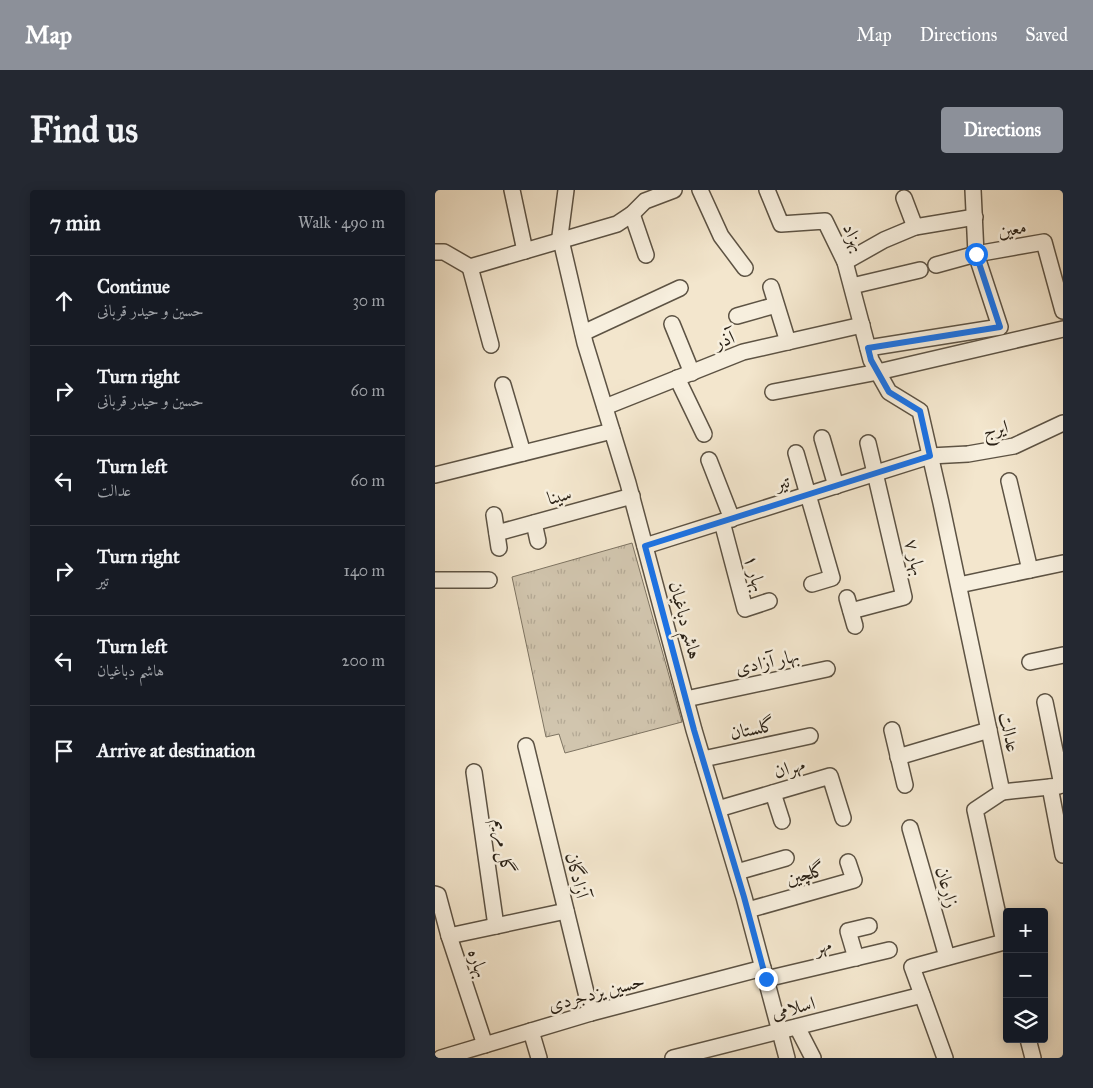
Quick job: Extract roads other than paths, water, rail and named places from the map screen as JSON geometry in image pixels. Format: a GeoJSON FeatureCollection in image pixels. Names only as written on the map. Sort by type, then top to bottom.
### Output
{"type":"FeatureCollection","features":[{"type":"Feature","properties":{"kind":"street"},"geometry":{"type":"LineString","coordinates":[[512,190],[525,251]]}},
{"type":"Feature","properties":{"kind":"street","name":"هاشم دباغیان"},"geometry":{"type":"LineString","coordinates":[[566,190],[560,236],[583,333],[632,496],[703,759],[748,910],[787,1058]]}},
{"type":"Feature","properties":{"kind":"street"},"geometry":{"type":"LineString","coordinates":[[470,267],[617,224],[632,214],[645,201],[674,190]]}},
{"type":"Feature","properties":{"kind":"street"},"geometry":{"type":"LineString","coordinates":[[700,190],[721,236],[745,268]]}},
{"type":"Feature","properties":{"kind":"street","name":"بهزاد"},"geometry":{"type":"LineString","coordinates":[[767,190],[781,224],[825,221],[845,262],[868,348]]}},
{"type":"Feature","properties":{"kind":"street"},"geometry":{"type":"LineString","coordinates":[[868,348],[1000,327],[976,254],[973,190]]}},
{"type":"Feature","properties":{"kind":"street"},"geometry":{"type":"LineString","coordinates":[[904,198],[915,228]]}},
{"type":"Feature","properties":{"kind":"street"},"geometry":{"type":"LineString","coordinates":[[632,214],[646,255]]}},
{"type":"Feature","properties":{"kind":"street"},"geometry":{"type":"LineString","coordinates":[[845,262],[884,240],[915,228],[975,217]]}},
{"type":"Feature","properties":{"kind":"street","name":"معین"},"geometry":{"type":"LineString","coordinates":[[976,254],[1044,242],[1063,311]]}},
{"type":"Feature","properties":{"kind":"street"},"geometry":{"type":"LineString","coordinates":[[435,252],[444,252],[470,267],[491,345]]}},
{"type":"Feature","properties":{"kind":"street"},"geometry":{"type":"LineString","coordinates":[[936,265],[976,254]]}},
{"type":"Feature","properties":{"kind":"street"},"geometry":{"type":"LineString","coordinates":[[852,286],[920,270]]}},
{"type":"Feature","properties":{"kind":"street"},"geometry":{"type":"LineString","coordinates":[[771,287],[788,342]]}},
{"type":"Feature","properties":{"kind":"street"},"geometry":{"type":"LineString","coordinates":[[583,333],[680,288]]}},
{"type":"Feature","properties":{"kind":"street"},"geometry":{"type":"LineString","coordinates":[[737,316],[776,305]]}},
{"type":"Feature","properties":{"kind":"street"},"geometry":{"type":"LineString","coordinates":[[672,324],[692,373]]}},
{"type":"Feature","properties":{"kind":"street","name":"آذر"},"geometry":{"type":"LineString","coordinates":[[605,407],[743,352],[862,324]]}},
{"type":"Feature","properties":{"kind":"street"},"geometry":{"type":"LineString","coordinates":[[773,392],[878,372],[1063,329]]}},
{"type":"Feature","properties":{"kind":"street","name":"عدالت"},"geometry":{"type":"LineString","coordinates":[[868,348],[871,360],[889,392],[920,411],[1002,792]]}},
{"type":"Feature","properties":{"kind":"street"},"geometry":{"type":"LineString","coordinates":[[677,378],[704,434]]}},
{"type":"Feature","properties":{"kind":"street"},"geometry":{"type":"LineString","coordinates":[[503,384],[523,453]]}},
{"type":"Feature","properties":{"kind":"street","name":"ایرج"},"geometry":{"type":"LineString","coordinates":[[930,456],[968,454],[1014,446],[1063,423]]}},
{"type":"Feature","properties":{"kind":"street"},"geometry":{"type":"LineString","coordinates":[[435,475],[612,431]]}},
{"type":"Feature","properties":{"kind":"street"},"geometry":{"type":"LineString","coordinates":[[822,438],[836,486]]}},
{"type":"Feature","properties":{"kind":"street"},"geometry":{"type":"LineString","coordinates":[[869,443],[876,473]]}},
{"type":"Feature","properties":{"kind":"street"},"geometry":{"type":"LineString","coordinates":[[796,453],[832,578],[812,584]]}},
{"type":"Feature","properties":{"kind":"street","name":"تیر"},"geometry":{"type":"LineString","coordinates":[[645,546],[930,456]]}},
{"type":"Feature","properties":{"kind":"street"},"geometry":{"type":"LineString","coordinates":[[709,460],[727,521]]}},
{"type":"Feature","properties":{"kind":"street","name":"بهار ۷"},"geometry":{"type":"LineString","coordinates":[[855,626],[849,604],[904,597],[876,473]]}},
{"type":"Feature","properties":{"kind":"street"},"geometry":{"type":"LineString","coordinates":[[1009,481],[1030,570]]}},
{"type":"Feature","properties":{"kind":"street","name":"سینا"},"geometry":{"type":"LineString","coordinates":[[494,515],[498,541],[534,523],[632,496]]}},
{"type":"Feature","properties":{"kind":"street","name":"بهار ۱"},"geometry":{"type":"LineString","coordinates":[[727,521],[745,609],[769,600]]}},
{"type":"Feature","properties":{"kind":"street"},"geometry":{"type":"LineString","coordinates":[[534,523],[538,541]]}},
{"type":"Feature","properties":{"kind":"street"},"geometry":{"type":"LineString","coordinates":[[959,586],[1063,563]]}},
{"type":"Feature","properties":{"kind":"street"},"geometry":{"type":"LineString","coordinates":[[435,580],[489,580]]}},
{"type":"Feature","properties":{"kind":"street"},"geometry":{"type":"LineString","coordinates":[[1029,662],[1063,655]]}},
{"type":"Feature","properties":{"kind":"street","name":"بهار آزادی"},"geometry":{"type":"LineString","coordinates":[[687,700],[827,668]]}},
{"type":"Feature","properties":{"kind":"street"},"geometry":{"type":"LineString","coordinates":[[1045,702],[1059,786],[1063,854]]}},
{"type":"Feature","properties":{"kind":"street"},"geometry":{"type":"LineString","coordinates":[[892,730],[905,785]]}},
{"type":"Feature","properties":{"kind":"street"},"geometry":{"type":"LineString","coordinates":[[899,758],[989,730]]}},
{"type":"Feature","properties":{"kind":"street","name":"گلستان"},"geometry":{"type":"LineString","coordinates":[[703,759],[810,736]]}},
{"type":"Feature","properties":{"kind":"street","name":"آزادگان"},"geometry":{"type":"LineString","coordinates":[[526,746],[591,1013]]}},
{"type":"Feature","properties":{"kind":"street","name":"گل مریم"},"geometry":{"type":"LineString","coordinates":[[474,772],[496,926]]}},
{"type":"Feature","properties":{"kind":"street","name":"مهران"},"geometry":{"type":"LineString","coordinates":[[718,809],[830,776],[843,818]]}},
{"type":"Feature","properties":{"kind":"street"},"geometry":{"type":"LineString","coordinates":[[1003,939],[975,810],[1002,792],[1059,786]]}},
{"type":"Feature","properties":{"kind":"street"},"geometry":{"type":"LineString","coordinates":[[773,793],[782,821]]}},
{"type":"Feature","properties":{"kind":"street","name":"زارعان"},"geometry":{"type":"LineString","coordinates":[[910,828],[947,957]]}},
{"type":"Feature","properties":{"kind":"street"},"geometry":{"type":"LineString","coordinates":[[737,872],[786,858]]}},
{"type":"Feature","properties":{"kind":"street","name":"گلچین"},"geometry":{"type":"LineString","coordinates":[[748,910],[854,880],[848,862]]}},
{"type":"Feature","properties":{"kind":"street","name":"بهاره"},"geometry":{"type":"LineString","coordinates":[[435,894],[437,895],[485,1045]]}},
{"type":"Feature","properties":{"kind":"street"},"geometry":{"type":"LineString","coordinates":[[449,936],[566,912]]}},
{"type":"Feature","properties":{"kind":"street"},"geometry":{"type":"LineString","coordinates":[[856,958],[848,931],[869,926]]}},
{"type":"Feature","properties":{"kind":"street"},"geometry":{"type":"LineString","coordinates":[[945,1058],[912,967],[947,957],[1003,948]]}},
{"type":"Feature","properties":{"kind":"street","name":"مهر"},"geometry":{"type":"LineString","coordinates":[[765,974],[856,958],[889,950]]}},
{"type":"Feature","properties":{"kind":"street","name":"حسین یزدجردی"},"geometry":{"type":"LineString","coordinates":[[441,1058],[591,1013],[765,974]]}},
{"type":"Feature","properties":{"kind":"street","name":"اسلامی"},"geometry":{"type":"LineString","coordinates":[[673,1058],[713,1053],[779,1031],[922,995]]}},
{"type":"Feature","properties":{"kind":"street"},"geometry":{"type":"LineString","coordinates":[[797,1027],[813,1058]]}},
{"type":"Feature","properties":{"kind":"street"},"geometry":{"type":"LineString","coordinates":[[531,1031],[539,1058]]}},
{"type":"Feature","properties":{"kind":"street"},"geometry":{"type":"LineString","coordinates":[[1029,1043],[1033,1058]]}}]}
